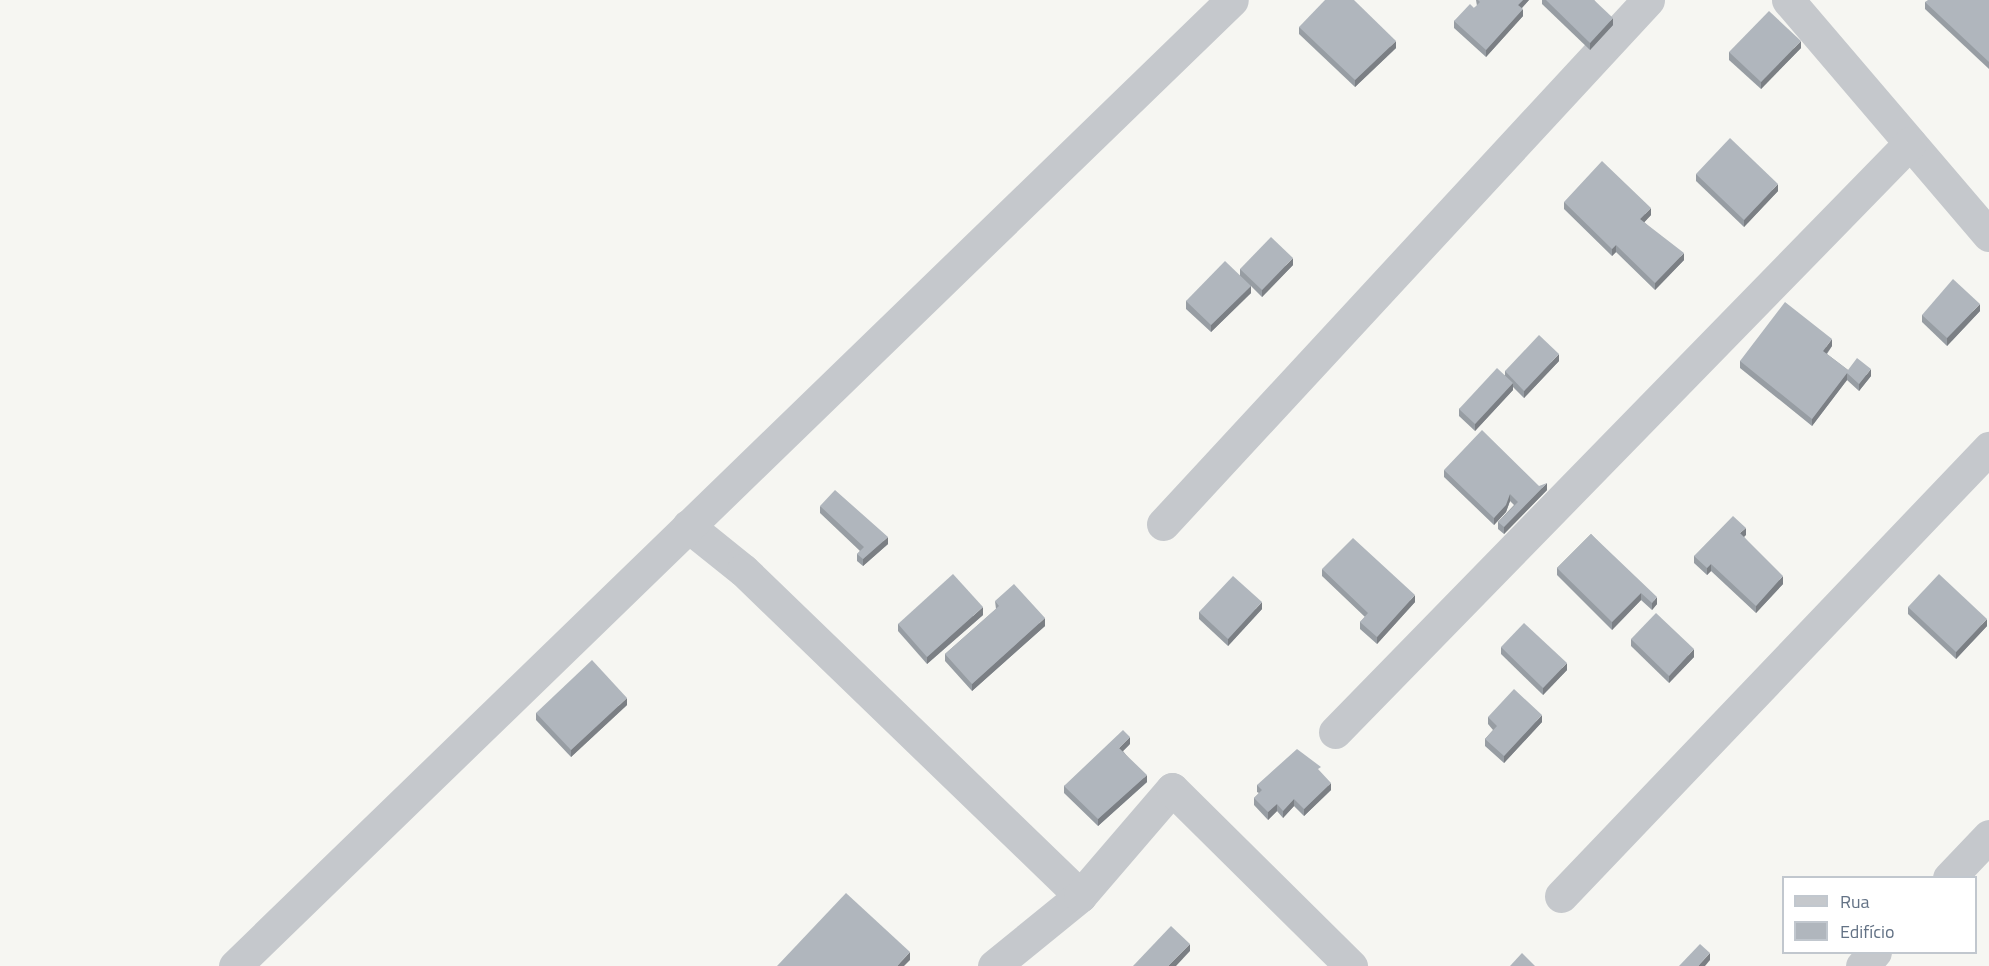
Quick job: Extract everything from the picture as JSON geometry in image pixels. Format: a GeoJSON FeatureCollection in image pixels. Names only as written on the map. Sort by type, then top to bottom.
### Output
{"type":"FeatureCollection","features":[{"type":"Feature","properties":{"kind":"street"},"geometry":{"type":"LineString","coordinates":[[235,966],[1232,0]]}},
{"type":"Feature","properties":{"kind":"street"},"geometry":{"type":"LineString","coordinates":[[1163,524],[1648,0]]}},
{"type":"Feature","properties":{"kind":"street"},"geometry":{"type":"LineString","coordinates":[[1788,0],[1989,235]]}},
{"type":"Feature","properties":{"kind":"street"},"geometry":{"type":"LineString","coordinates":[[1335,732],[1910,143]]}},
{"type":"Feature","properties":{"kind":"street"},"geometry":{"type":"LineString","coordinates":[[1560,896],[1989,448]]}},
{"type":"Feature","properties":{"kind":"street"},"geometry":{"type":"LineString","coordinates":[[688,526],[743,570],[1080,896]]}},
{"type":"Feature","properties":{"kind":"street"},"geometry":{"type":"LineString","coordinates":[[994,966],[1080,896],[1172,789],[1351,966]]}},
{"type":"Feature","properties":{"kind":"street"},"geometry":{"type":"LineString","coordinates":[[1951,876],[1989,836]]}},
{"type":"Feature","properties":{"kind":"street"},"geometry":{"type":"LineString","coordinates":[[1862,966],[1873,954]]}},
{"type":"Feature","properties":{"kind":"building"},"geometry":{"type":"Polygon","coordinates":[[[1325,0],[1354,0],[1396,41],[1355,80],[1299,27],[1325,0]]]}},
{"type":"Feature","properties":{"kind":"building"},"geometry":{"type":"Polygon","coordinates":[[[1478,0],[1523,0],[1518,5],[1523,9],[1486,50],[1454,21],[1470,4],[1474,8],[1480,2],[1478,0]]]}},
{"type":"Feature","properties":{"kind":"building"},"geometry":{"type":"Polygon","coordinates":[[[1546,0],[1594,0],[1613,18],[1590,43],[1546,0]]]}},
{"type":"Feature","properties":{"kind":"building"},"geometry":{"type":"Polygon","coordinates":[[[1928,0],[1989,0],[1989,62],[1925,2],[1928,0]]]}},
{"type":"Feature","properties":{"kind":"building"},"geometry":{"type":"Polygon","coordinates":[[[1769,11],[1801,41],[1761,82],[1729,52],[1769,11]]]}},
{"type":"Feature","properties":{"kind":"building"},"geometry":{"type":"Polygon","coordinates":[[[1730,138],[1778,184],[1744,220],[1696,174],[1730,138]]]}},
{"type":"Feature","properties":{"kind":"building"},"geometry":{"type":"Polygon","coordinates":[[[1602,161],[1651,208],[1640,219],[1684,253],[1655,283],[1616,245],[1612,249],[1564,202],[1602,161]]]}},
{"type":"Feature","properties":{"kind":"building"},"geometry":{"type":"Polygon","coordinates":[[[1271,237],[1293,258],[1262,290],[1240,269],[1271,237]]]}},
{"type":"Feature","properties":{"kind":"building"},"geometry":{"type":"Polygon","coordinates":[[[1225,261],[1251,286],[1211,325],[1186,301],[1225,261]]]}},
{"type":"Feature","properties":{"kind":"building"},"geometry":{"type":"Polygon","coordinates":[[[1953,279],[1980,304],[1947,338],[1922,315],[1953,279]]]}},
{"type":"Feature","properties":{"kind":"building"},"geometry":{"type":"Polygon","coordinates":[[[1785,302],[1832,339],[1823,351],[1848,370],[1857,358],[1871,369],[1859,384],[1847,373],[1812,419],[1740,361],[1785,302]]]}},
{"type":"Feature","properties":{"kind":"building"},"geometry":{"type":"Polygon","coordinates":[[[1539,335],[1559,354],[1524,391],[1505,371],[1539,335]]]}},
{"type":"Feature","properties":{"kind":"building"},"geometry":{"type":"Polygon","coordinates":[[[1497,368],[1513,383],[1475,424],[1459,409],[1497,368]]]}},
{"type":"Feature","properties":{"kind":"building"},"geometry":{"type":"Polygon","coordinates":[[[1482,430],[1539,486],[1547,483],[1504,527],[1498,522],[1518,502],[1510,494],[1506,505],[1494,518],[1444,470],[1482,430]]]}},
{"type":"Feature","properties":{"kind":"building"},"geometry":{"type":"Polygon","coordinates":[[[835,490],[888,537],[863,559],[857,554],[864,547],[820,506],[835,490]]]}},
{"type":"Feature","properties":{"kind":"building"},"geometry":{"type":"Polygon","coordinates":[[[1733,516],[1746,528],[1740,533],[1783,576],[1756,606],[1711,564],[1707,568],[1694,556],[1733,516]]]}},
{"type":"Feature","properties":{"kind":"building"},"geometry":{"type":"Polygon","coordinates":[[[1591,534],[1657,597],[1652,603],[1641,593],[1612,622],[1557,568],[1591,534]]]}},
{"type":"Feature","properties":{"kind":"building"},"geometry":{"type":"Polygon","coordinates":[[[1353,538],[1415,595],[1377,637],[1360,622],[1368,613],[1322,569],[1353,538]]]}},
{"type":"Feature","properties":{"kind":"building"},"geometry":{"type":"Polygon","coordinates":[[[953,574],[983,607],[927,657],[898,624],[953,574]]]}},
{"type":"Feature","properties":{"kind":"building"},"geometry":{"type":"Polygon","coordinates":[[[1939,574],[1987,619],[1956,652],[1908,607],[1939,574]]]}},
{"type":"Feature","properties":{"kind":"building"},"geometry":{"type":"Polygon","coordinates":[[[1233,576],[1262,602],[1228,639],[1199,612],[1233,576]]]}},
{"type":"Feature","properties":{"kind":"building"},"geometry":{"type":"Polygon","coordinates":[[[1014,584],[1045,618],[972,684],[945,654],[999,606],[995,601],[1014,584]]]}},
{"type":"Feature","properties":{"kind":"building"},"geometry":{"type":"Polygon","coordinates":[[[1656,613],[1694,649],[1669,676],[1631,639],[1656,613]]]}},
{"type":"Feature","properties":{"kind":"building"},"geometry":{"type":"Polygon","coordinates":[[[1524,623],[1567,663],[1543,688],[1501,647],[1524,623]]]}},
{"type":"Feature","properties":{"kind":"building"},"geometry":{"type":"Polygon","coordinates":[[[592,660],[627,698],[571,750],[536,713],[592,660]]]}},
{"type":"Feature","properties":{"kind":"building"},"geometry":{"type":"Polygon","coordinates":[[[1514,689],[1542,715],[1504,756],[1485,739],[1497,726],[1488,717],[1514,689]]]}},
{"type":"Feature","properties":{"kind":"building"},"geometry":{"type":"Polygon","coordinates":[[[1123,730],[1130,737],[1119,748],[1147,775],[1098,819],[1064,786],[1123,730]]]}},
{"type":"Feature","properties":{"kind":"building"},"geometry":{"type":"Polygon","coordinates":[[[1297,749],[1321,767],[1318,769],[1331,783],[1304,809],[1294,799],[1283,811],[1277,804],[1268,812],[1254,798],[1262,790],[1257,785],[1297,749]]]}},
{"type":"Feature","properties":{"kind":"building"},"geometry":{"type":"Polygon","coordinates":[[[846,893],[910,952],[897,966],[777,966],[846,893]]]}},
{"type":"Feature","properties":{"kind":"building"},"geometry":{"type":"Polygon","coordinates":[[[1171,926],[1190,944],[1168,966],[1133,966],[1171,926]]]}},
{"type":"Feature","properties":{"kind":"building"},"geometry":{"type":"Polygon","coordinates":[[[1700,944],[1710,953],[1698,966],[1679,966],[1700,944]]]}},
{"type":"Feature","properties":{"kind":"building"},"geometry":{"type":"Polygon","coordinates":[[[1522,953],[1535,966],[1510,966],[1522,953]]]}}]}
